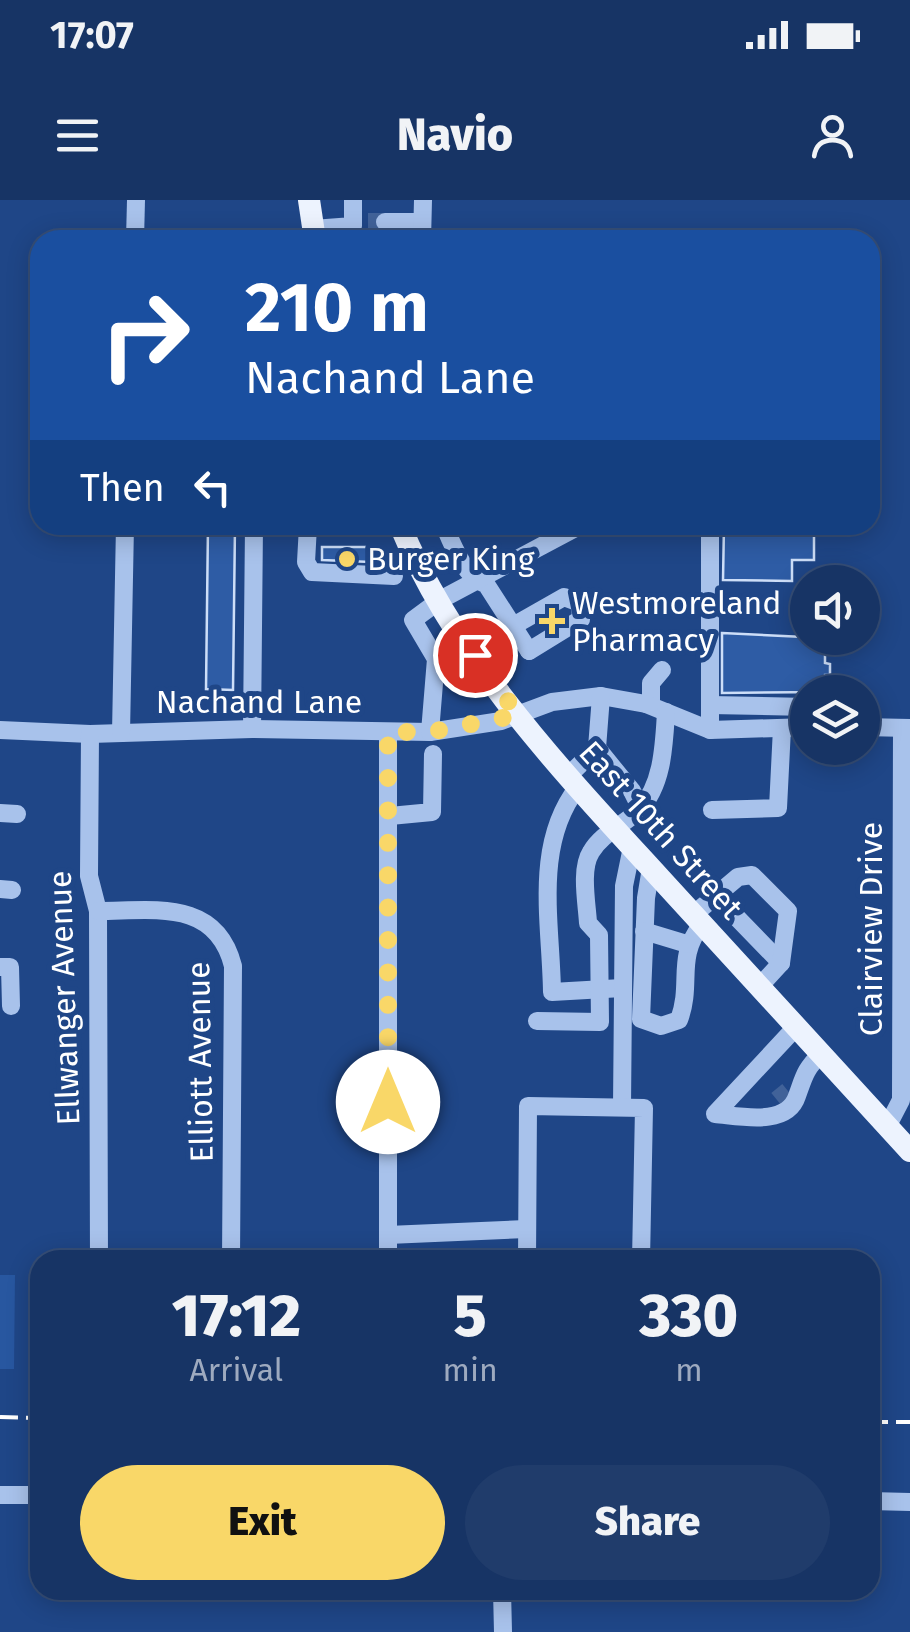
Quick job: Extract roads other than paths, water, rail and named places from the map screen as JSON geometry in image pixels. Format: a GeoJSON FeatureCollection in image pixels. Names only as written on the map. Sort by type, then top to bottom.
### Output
{"type":"FeatureCollection","features":[{"type":"Feature","properties":{"kind":"main road"},"geometry":{"type":"LineString","coordinates":[[310,200],[314,230]]}},
{"type":"Feature","properties":{"kind":"main road","name":"East 10th Street"},"geometry":{"type":"LineString","coordinates":[[405,535],[440,600],[518,715],[614,828],[910,1151]]}},
{"type":"Feature","properties":{"kind":"street"},"geometry":{"type":"LineString","coordinates":[[135,230],[136,200]]}},
{"type":"Feature","properties":{"kind":"street"},"geometry":{"type":"LineString","coordinates":[[354,200],[369,222]]}},
{"type":"Feature","properties":{"kind":"street"},"geometry":{"type":"LineString","coordinates":[[422,230],[423,200]]}},
{"type":"Feature","properties":{"kind":"street"},"geometry":{"type":"LineString","coordinates":[[334,230],[369,222],[416,230]]}},
{"type":"Feature","properties":{"kind":"street"},"geometry":{"type":"LineString","coordinates":[[121,733],[125,535]]}},
{"type":"Feature","properties":{"kind":"street"},"geometry":{"type":"LineString","coordinates":[[252,729],[254,535]]}},
{"type":"Feature","properties":{"kind":"street"},"geometry":{"type":"LineString","coordinates":[[308,535],[306,562],[312,572],[394,576]]}},
{"type":"Feature","properties":{"kind":"street"},"geometry":{"type":"LineString","coordinates":[[450,535],[476,581],[486,584],[532,656],[594,620]]}},
{"type":"Feature","properties":{"kind":"street"},"geometry":{"type":"LineString","coordinates":[[430,732],[436,658],[413,620],[440,600],[562,535]]}},
{"type":"Feature","properties":{"kind":"street"},"geometry":{"type":"LineString","coordinates":[[710,535],[710,730]]}},
{"type":"Feature","properties":{"kind":"street"},"geometry":{"type":"LineString","coordinates":[[512,626],[564,598],[580,603],[581,619],[529,651]]}},
{"type":"Feature","properties":{"kind":"street"},"geometry":{"type":"LineString","coordinates":[[646,704],[651,701],[651,683],[662,670]]}},
{"type":"Feature","properties":{"kind":"street"},"geometry":{"type":"LineString","coordinates":[[601,696],[597,748],[573,781],[550,837],[552,992],[622,988]]}},
{"type":"Feature","properties":{"kind":"street","name":"Nachand Lane"},"geometry":{"type":"LineString","coordinates":[[0,730],[90,734],[252,729],[430,732],[518,715],[552,702],[601,696],[646,704],[710,730],[790,728]]}},
{"type":"Feature","properties":{"kind":"street"},"geometry":{"type":"LineString","coordinates":[[710,705],[790,707]]}},
{"type":"Feature","properties":{"kind":"street"},"geometry":{"type":"LineString","coordinates":[[537,1022],[600,1022],[599,934],[588,923],[587,864],[590,853],[614,828],[640,809],[663,762],[666,712]]}},
{"type":"Feature","properties":{"kind":"street"},"geometry":{"type":"LineString","coordinates":[[880,727],[906,728]]}},
{"type":"Feature","properties":{"kind":"street"},"geometry":{"type":"LineString","coordinates":[[712,810],[778,808],[782,728]]}},
{"type":"Feature","properties":{"kind":"street","name":"Clairview Drive"},"geometry":{"type":"LineString","coordinates":[[887,1126],[901,1100],[906,728]]}},
{"type":"Feature","properties":{"kind":"street"},"geometry":{"type":"LineString","coordinates":[[388,732],[388,1250]]}},
{"type":"Feature","properties":{"kind":"street","name":"Ellwanger Avenue"},"geometry":{"type":"LineString","coordinates":[[90,734],[88,876],[98,911],[99,1250]]}},
{"type":"Feature","properties":{"kind":"street"},"geometry":{"type":"LineString","coordinates":[[597,748],[632,791],[640,809]]}},
{"type":"Feature","properties":{"kind":"street"},"geometry":{"type":"LineString","coordinates":[[390,816],[432,812],[434,754]]}},
{"type":"Feature","properties":{"kind":"street"},"geometry":{"type":"LineString","coordinates":[[622,1107],[624,886],[632,847]]}},
{"type":"Feature","properties":{"kind":"street"},"geometry":{"type":"LineString","coordinates":[[651,868],[641,1019],[661,1026],[680,1020],[685,1004],[687,944],[698,919],[738,877],[752,876],[788,911],[780,963],[759,986]]}},
{"type":"Feature","properties":{"kind":"street"},"geometry":{"type":"LineString","coordinates":[[716,896],[780,963]]}},
{"type":"Feature","properties":{"kind":"street","name":"Elliott Avenue"},"geometry":{"type":"LineString","coordinates":[[98,911],[187,913],[209,924],[228,945],[233,966],[231,1250]]}},
{"type":"Feature","properties":{"kind":"street"},"geometry":{"type":"LineString","coordinates":[[644,931],[687,944]]}},
{"type":"Feature","properties":{"kind":"street"},"geometry":{"type":"LineString","coordinates":[[0,967],[10,967],[11,1006]]}},
{"type":"Feature","properties":{"kind":"street"},"geometry":{"type":"LineString","coordinates":[[789,1090],[796,1102],[776,1116],[715,1114],[796,1027]]}},
{"type":"Feature","properties":{"kind":"street"},"geometry":{"type":"LineString","coordinates":[[759,1117],[821,1054]]}},
{"type":"Feature","properties":{"kind":"street"},"geometry":{"type":"LineString","coordinates":[[526,1250],[528,1106],[644,1108],[641,1250]]}},
{"type":"Feature","properties":{"kind":"street"},"geometry":{"type":"LineString","coordinates":[[388,1236],[526,1229]]}},
{"type":"Feature","properties":{"kind":"street"},"geometry":{"type":"LineString","coordinates":[[0,1494],[30,1495]]}},
{"type":"Feature","properties":{"kind":"street"},"geometry":{"type":"LineString","coordinates":[[880,1501],[910,1502]]}},
{"type":"Feature","properties":{"kind":"street"},"geometry":{"type":"LineString","coordinates":[[502,1600],[503,1632]]}},
{"type":"Feature","properties":{"kind":"tunnel"},"geometry":{"type":"LineString","coordinates":[[368,222],[385,222]]}},
{"type":"Feature","properties":{"kind":"tunnel"},"geometry":{"type":"LineString","coordinates":[[777,1100],[788,1091]]}},
{"type":"Feature","properties":{"kind":"railway"},"geometry":{"type":"LineString","coordinates":[[0,1417],[30,1418]]}},
{"type":"Feature","properties":{"kind":"railway"},"geometry":{"type":"LineString","coordinates":[[880,1422],[910,1422]]}},
{"type":"Feature","properties":{"kind":"place","name":"Burger King"},"geometry":{"type":"Point","coordinates":[347,559]}},
{"type":"Feature","properties":{"kind":"place","name":"Westmoreland Pharmacy"},"geometry":{"type":"Point","coordinates":[552,621]}}]}
